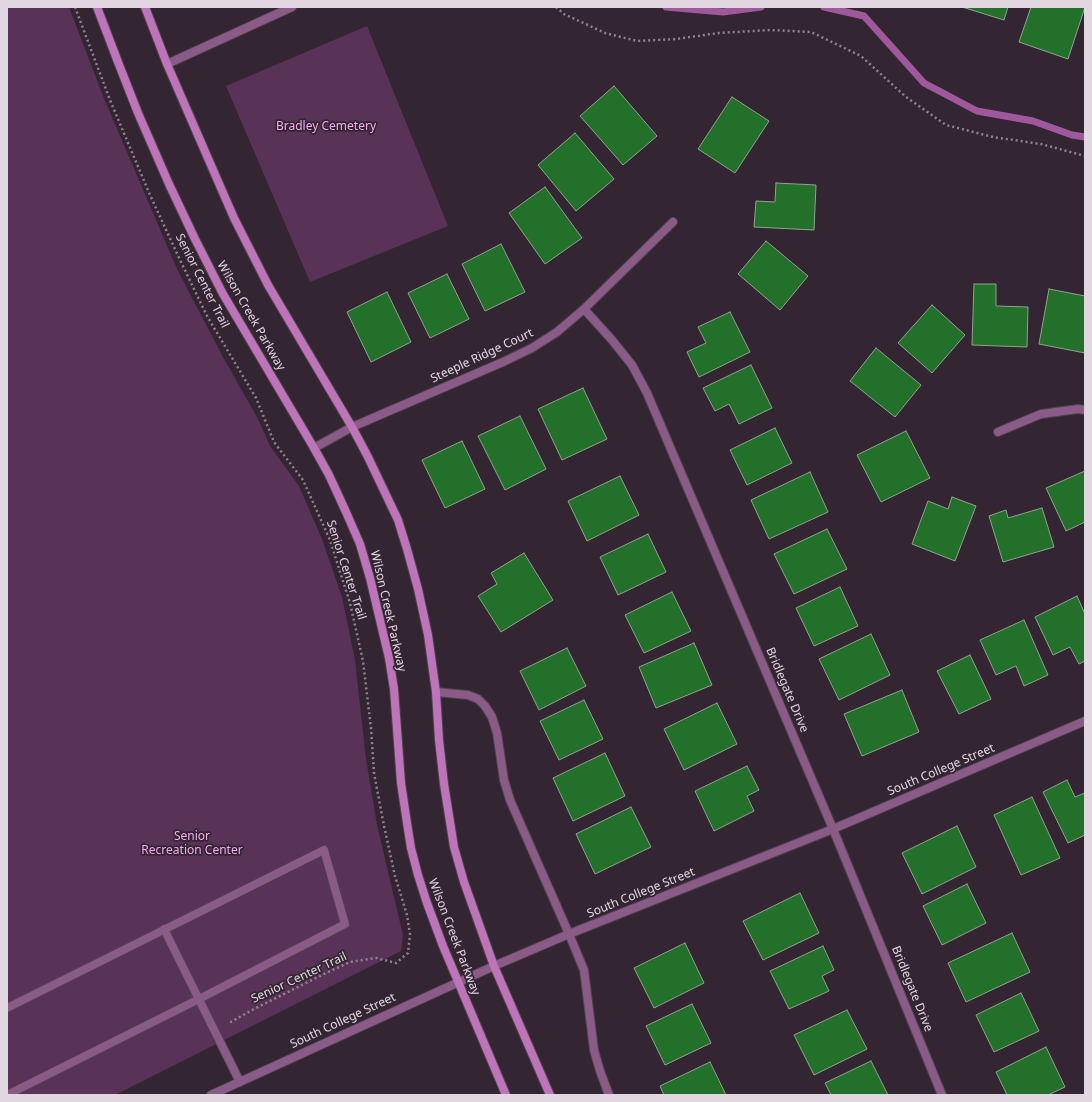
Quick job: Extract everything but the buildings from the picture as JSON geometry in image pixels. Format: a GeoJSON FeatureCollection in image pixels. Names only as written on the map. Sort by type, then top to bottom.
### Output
{"type":"FeatureCollection","features":[{"type":"Feature","properties":{"kind":"main road","name":"Wilson Creek Parkway"},"geometry":{"type":"LineString","coordinates":[[97,7],[138,113],[195,239],[223,294],[314,448],[329,476],[360,544],[370,578],[389,658],[394,689],[401,782],[411,848],[427,903],[458,982],[506,1095]]}},
{"type":"Feature","properties":{"kind":"main road"},"geometry":{"type":"LineString","coordinates":[[146,7],[167,64],[234,218],[268,285],[367,454],[398,520],[418,589],[428,635],[436,692],[444,784],[454,847],[464,882],[494,966],[550,1095]]}},
{"type":"Feature","properties":{"kind":"street"},"geometry":{"type":"LineString","coordinates":[[167,64],[292,7]]}},
{"type":"Feature","properties":{"kind":"street","name":"Steeple Ridge Court"},"geometry":{"type":"LineString","coordinates":[[314,448],[352,427],[532,348],[557,332],[584,309],[673,222]]}},
{"type":"Feature","properties":{"kind":"street","name":"Bridlegate Drive"},"geometry":{"type":"LineString","coordinates":[[584,309],[632,365],[648,393],[942,1095]]}},
{"type":"Feature","properties":{"kind":"street"},"geometry":{"type":"LineString","coordinates":[[998,432],[1042,414],[1078,409],[1085,410]]}},
{"type":"Feature","properties":{"kind":"street"},"geometry":{"type":"LineString","coordinates":[[436,692],[468,695],[478,699],[485,706],[492,717],[497,733],[504,780],[510,800],[570,934],[584,970],[594,1050],[609,1095]]}},
{"type":"Feature","properties":{"kind":"street","name":"South College Street"},"geometry":{"type":"LineString","coordinates":[[211,1095],[494,966],[570,934],[832,830],[1085,721]]}},
{"type":"Feature","properties":{"kind":"street"},"geometry":{"type":"LineString","coordinates":[[7,1008],[324,850],[345,924],[7,1095]]}},
{"type":"Feature","properties":{"kind":"street"},"geometry":{"type":"LineString","coordinates":[[164,929],[240,1082]]}},
{"type":"Feature","properties":{"kind":"path","name":"Senior Center Trail"},"geometry":{"type":"LineString","coordinates":[[75,7],[110,100],[150,195],[180,260],[207,316],[256,398],[274,442],[303,480],[330,540],[350,603],[363,661],[376,780],[395,876],[407,915],[410,934],[408,953],[396,963],[376,958],[350,962],[254,1009],[215,1031]]}},
{"type":"Feature","properties":{"kind":"path"},"geometry":{"type":"LineString","coordinates":[[556,7],[564,14],[605,33],[637,41],[676,39],[718,33],[770,30],[811,32],[861,56],[906,97],[946,125],[993,137],[1041,144],[1085,156]]}},
{"type":"Feature","properties":{"kind":"green space","name":"Senior Recreation Center"},"geometry":{"type":"Polygon","coordinates":[[[7,7],[69,7],[103,96],[177,269],[223,357],[258,419],[270,446],[299,486],[322,539],[342,597],[355,660],[366,759],[377,825],[403,935],[401,951],[115,1095],[7,1095],[7,7]]]}},
{"type":"Feature","properties":{"kind":"green space","name":"Bradley Cemetery"},"geometry":{"type":"Polygon","coordinates":[[[367,26],[448,226],[310,282],[226,86],[367,26]]]}},
{"type":"Feature","properties":{"kind":"waterway"},"geometry":{"type":"LineString","coordinates":[[666,7],[723,12],[761,7]]}},
{"type":"Feature","properties":{"kind":"waterway"},"geometry":{"type":"LineString","coordinates":[[824,7],[864,16],[924,83],[977,111],[1033,121],[1072,135],[1085,137]]}}]}
